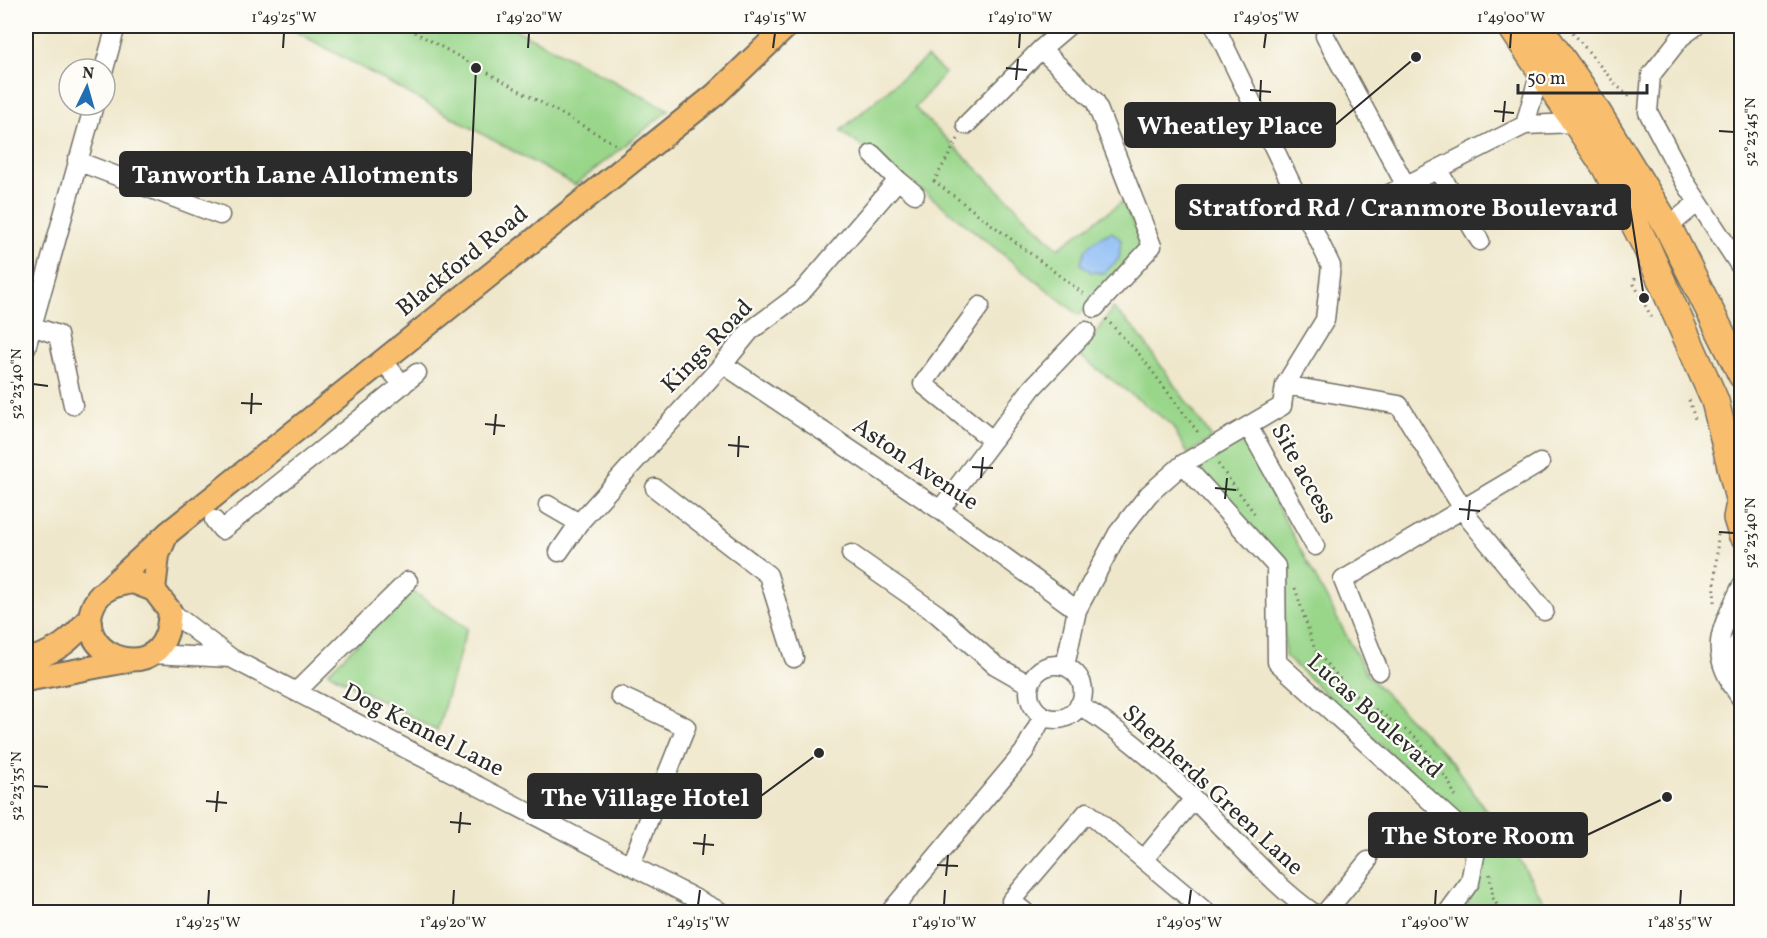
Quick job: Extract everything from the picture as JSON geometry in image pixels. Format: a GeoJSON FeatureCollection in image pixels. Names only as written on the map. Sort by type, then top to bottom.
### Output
{"type":"FeatureCollection","features":[{"type":"Feature","properties":{"kind":"highway"},"geometry":{"type":"LineString","coordinates":[[1511,26],[1605,166],[1647,248],[1714,401],[1740,496],[1737,518],[1730,532]]}},
{"type":"Feature","properties":{"kind":"highway"},"geometry":{"type":"LineString","coordinates":[[1538,26],[1581,88],[1668,227],[1739,369]]}},
{"type":"Feature","properties":{"kind":"main road","name":"Blackford Road"},"geometry":{"type":"LineString","coordinates":[[106,590],[168,533],[716,94],[787,26]]}},
{"type":"Feature","properties":{"kind":"main road"},"geometry":{"type":"LineString","coordinates":[[154,590],[158,555],[168,533]]}},
{"type":"Feature","properties":{"kind":"main road"},"geometry":{"type":"LineString","coordinates":[[26,660],[39,657],[71,641],[90,617],[97,599],[106,590],[118,584],[133,582],[154,590],[170,611],[166,635],[152,654],[127,661],[26,680]]}},
{"type":"Feature","properties":{"kind":"main road"},"geometry":{"type":"LineString","coordinates":[[90,617],[94,639],[101,648],[109,655],[127,661]]}},
{"type":"Feature","properties":{"kind":"street"},"geometry":{"type":"LineString","coordinates":[[107,57],[116,26]]}},
{"type":"Feature","properties":{"kind":"street"},"geometry":{"type":"LineString","coordinates":[[966,125],[1041,49],[1068,26]]}},
{"type":"Feature","properties":{"kind":"street"},"geometry":{"type":"LineString","coordinates":[[1065,666],[1077,610],[1118,533],[1149,494],[1183,464],[1282,406],[1285,385],[1325,320],[1331,266],[1215,26]]}},
{"type":"Feature","properties":{"kind":"street"},"geometry":{"type":"LineString","coordinates":[[1696,26],[1681,37],[1651,75],[1648,112],[1697,203],[1742,269]]}},
{"type":"Feature","properties":{"kind":"street"},"geometry":{"type":"LineString","coordinates":[[1325,36],[1406,186]]}},
{"type":"Feature","properties":{"kind":"street"},"geometry":{"type":"LineString","coordinates":[[1041,49],[1095,101],[1152,246],[1095,308]]}},
{"type":"Feature","properties":{"kind":"street"},"geometry":{"type":"LineString","coordinates":[[1525,125],[1540,71]]}},
{"type":"Feature","properties":{"kind":"street"},"geometry":{"type":"LineString","coordinates":[[26,348],[91,117]]}},
{"type":"Feature","properties":{"kind":"street"},"geometry":{"type":"LineString","coordinates":[[1383,197],[1525,125],[1575,123]]}},
{"type":"Feature","properties":{"kind":"street"},"geometry":{"type":"LineString","coordinates":[[872,154],[915,194]]}},
{"type":"Feature","properties":{"kind":"street"},"geometry":{"type":"LineString","coordinates":[[78,161],[220,214]]}},
{"type":"Feature","properties":{"kind":"street"},"geometry":{"type":"LineString","coordinates":[[1438,170],[1480,241]]}},
{"type":"Feature","properties":{"kind":"street","name":"Kings Road"},"geometry":{"type":"LineString","coordinates":[[559,552],[579,523],[750,331],[801,293],[898,180]]}},
{"type":"Feature","properties":{"kind":"street"},"geometry":{"type":"LineString","coordinates":[[1668,227],[1697,203]]}},
{"type":"Feature","properties":{"kind":"street"},"geometry":{"type":"LineString","coordinates":[[980,306],[923,384],[992,440]]}},
{"type":"Feature","properties":{"kind":"street"},"geometry":{"type":"LineString","coordinates":[[32,326],[58,335],[73,405]]}},
{"type":"Feature","properties":{"kind":"street"},"geometry":{"type":"LineString","coordinates":[[940,510],[1032,388],[1086,331]]}},
{"type":"Feature","properties":{"kind":"street"},"geometry":{"type":"LineString","coordinates":[[214,520],[222,530],[410,379],[383,361]]}},
{"type":"Feature","properties":{"kind":"street","name":"Aston Avenue"},"geometry":{"type":"LineString","coordinates":[[723,364],[940,510],[1077,610]]}},
{"type":"Feature","properties":{"kind":"street"},"geometry":{"type":"LineString","coordinates":[[1285,385],[1399,405],[1463,508],[1544,611]]}},
{"type":"Feature","properties":{"kind":"street","name":"Site access"},"geometry":{"type":"LineString","coordinates":[[1248,426],[1315,546]]}},
{"type":"Feature","properties":{"kind":"street"},"geometry":{"type":"LineString","coordinates":[[1379,671],[1343,580],[1540,463]]}},
{"type":"Feature","properties":{"kind":"street","name":"Lucas Boulevard"},"geometry":{"type":"LineString","coordinates":[[1183,464],[1276,566],[1277,662],[1459,827],[1475,856],[1470,882],[1448,912]]}},
{"type":"Feature","properties":{"kind":"street"},"geometry":{"type":"LineString","coordinates":[[655,488],[768,575],[795,658]]}},
{"type":"Feature","properties":{"kind":"street"},"geometry":{"type":"LineString","coordinates":[[548,505],[579,523]]}},
{"type":"Feature","properties":{"kind":"street"},"geometry":{"type":"LineString","coordinates":[[851,554],[937,614],[995,665],[1030,686]]}},
{"type":"Feature","properties":{"kind":"street"},"geometry":{"type":"LineString","coordinates":[[296,692],[408,580]]}},
{"type":"Feature","properties":{"kind":"street"},"geometry":{"type":"LineString","coordinates":[[1742,585],[1723,626],[1718,650],[1722,669],[1742,700]]}},
{"type":"Feature","properties":{"kind":"street","name":"Dog Kennel Lane"},"geometry":{"type":"LineString","coordinates":[[170,611],[231,658],[631,864],[714,911]]}},
{"type":"Feature","properties":{"kind":"street"},"geometry":{"type":"LineString","coordinates":[[1731,685],[1736,647],[1742,636]]}},
{"type":"Feature","properties":{"kind":"street","name":"Dog Kennel Lane"},"geometry":{"type":"LineString","coordinates":[[152,654],[231,658]]}},
{"type":"Feature","properties":{"kind":"street"},"geometry":{"type":"LineString","coordinates":[[1065,666],[1080,681],[1082,689],[1079,705],[1067,716],[1059,718],[1044,716],[1031,703],[1030,686],[1038,671],[1045,667],[1065,666]]}},
{"type":"Feature","properties":{"kind":"street"},"geometry":{"type":"LineString","coordinates":[[620,696],[687,727],[631,864]]}},
{"type":"Feature","properties":{"kind":"street","name":"Shepherds Green Lane"},"geometry":{"type":"LineString","coordinates":[[1079,705],[1141,749],[1194,799],[1287,894],[1312,912]]}},
{"type":"Feature","properties":{"kind":"street"},"geometry":{"type":"LineString","coordinates":[[890,912],[1024,752],[1044,716]]}},
{"type":"Feature","properties":{"kind":"street"},"geometry":{"type":"LineString","coordinates":[[1144,860],[1194,799]]}},
{"type":"Feature","properties":{"kind":"street"},"geometry":{"type":"LineString","coordinates":[[1025,912],[1011,901],[1087,812],[1206,912]]}},
{"type":"Feature","properties":{"kind":"street"},"geometry":{"type":"LineString","coordinates":[[1326,912],[1368,861]]}},
{"type":"Feature","properties":{"kind":"path"},"geometry":{"type":"LineString","coordinates":[[404,26],[638,156]]}},
{"type":"Feature","properties":{"kind":"path"},"geometry":{"type":"LineString","coordinates":[[966,125],[934,182],[1087,297],[1140,355],[1256,516]]}},
{"type":"Feature","properties":{"kind":"path"},"geometry":{"type":"LineString","coordinates":[[1312,226],[1383,197]]}},
{"type":"Feature","properties":{"kind":"path"},"geometry":{"type":"LineString","coordinates":[[1692,410],[1698,431]]}},
{"type":"Feature","properties":{"kind":"path"},"geometry":{"type":"LineString","coordinates":[[1714,603],[1730,532]]}},
{"type":"Feature","properties":{"kind":"path"},"geometry":{"type":"LineString","coordinates":[[1294,586],[1315,650],[1353,694],[1417,738],[1448,780],[1464,808]]}},
{"type":"Feature","properties":{"kind":"path"},"geometry":{"type":"LineString","coordinates":[[1490,868],[1493,898],[1501,912]]}},
{"type":"Feature","properties":{"kind":"green space"},"geometry":{"type":"Polygon","coordinates":[[[286,26],[509,26],[669,110],[575,185],[286,26]]]}},
{"type":"Feature","properties":{"kind":"green space"},"geometry":{"type":"Polygon","coordinates":[[[927,57],[945,73],[915,108],[1058,248],[1122,202],[1144,243],[1079,315],[925,192],[840,131],[927,57]]]}},
{"type":"Feature","properties":{"kind":"green space"},"geometry":{"type":"Polygon","coordinates":[[[1113,308],[1135,329],[1212,438],[1188,454],[1171,424],[1080,356],[1113,308]]]}},
{"type":"Feature","properties":{"kind":"green space"},"geometry":{"type":"Polygon","coordinates":[[[1242,440],[1368,676],[1452,762],[1515,852],[1550,912],[1464,912],[1476,886],[1470,827],[1285,656],[1282,564],[1195,468],[1242,440]]]}},
{"type":"Feature","properties":{"kind":"green space"},"geometry":{"type":"Polygon","coordinates":[[[412,591],[467,628],[437,731],[328,672],[412,591]]]}},
{"type":"Feature","properties":{"kind":"water"},"geometry":{"type":"Polygon","coordinates":[[[1112,232],[1121,240],[1119,259],[1104,273],[1091,272],[1081,264],[1082,257],[1096,240],[1112,232]]]}},
{"type":"Feature","properties":{"kind":"place","name":"Wheatley Place"},"geometry":{"type":"Point","coordinates":[1416,57]}},
{"type":"Feature","properties":{"kind":"place","name":"Tanworth Lane Allotments"},"geometry":{"type":"Point","coordinates":[476,68]}},
{"type":"Feature","properties":{"kind":"place","name":"Stratford Rd / Cranmore Boulevard"},"geometry":{"type":"Point","coordinates":[1644,298]}},
{"type":"Feature","properties":{"kind":"place","name":"The Village Hotel"},"geometry":{"type":"Point","coordinates":[819,753]}},
{"type":"Feature","properties":{"kind":"place","name":"The Store Room"},"geometry":{"type":"Point","coordinates":[1667,797]}}]}
